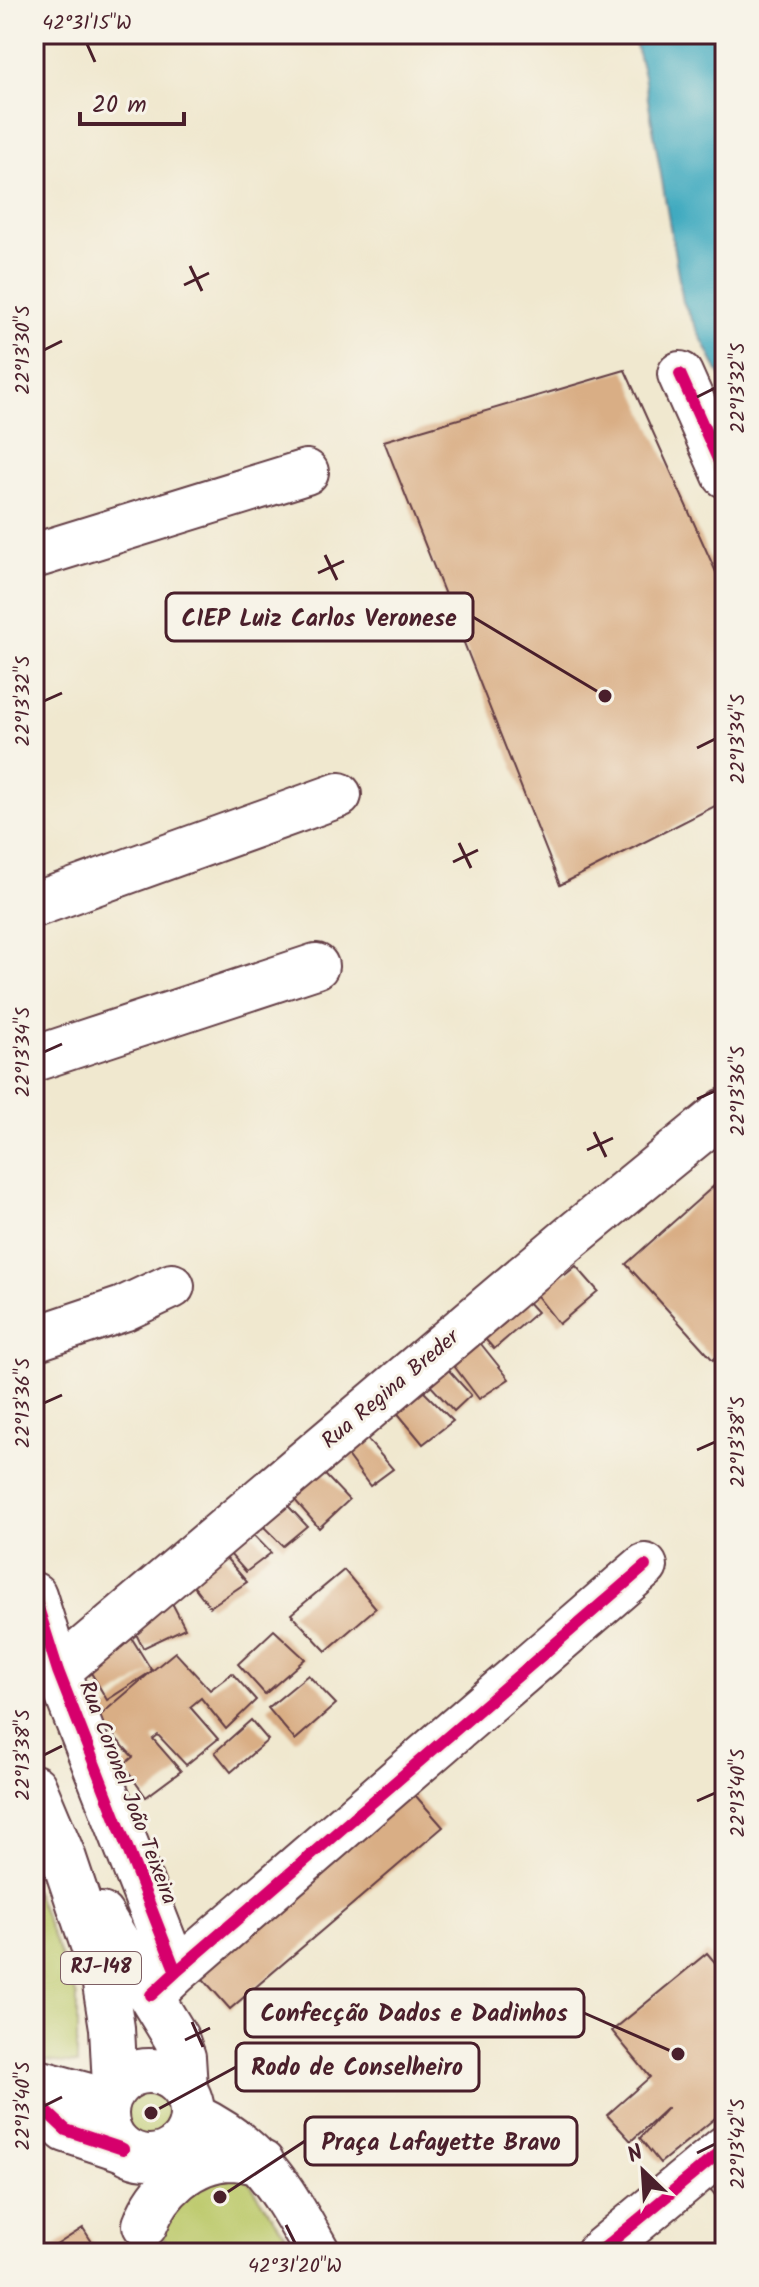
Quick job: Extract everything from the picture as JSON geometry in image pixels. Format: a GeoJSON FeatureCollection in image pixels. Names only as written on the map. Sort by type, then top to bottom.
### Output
{"type":"FeatureCollection","features":[{"type":"Feature","properties":{"kind":"street"},"geometry":{"type":"LineString","coordinates":[[680,374],[725,475]]}},
{"type":"Feature","properties":{"kind":"street"},"geometry":{"type":"LineString","coordinates":[[34,556],[306,472]]}},
{"type":"Feature","properties":{"kind":"street"},"geometry":{"type":"LineString","coordinates":[[34,905],[339,795]]}},
{"type":"Feature","properties":{"kind":"street"},"geometry":{"type":"LineString","coordinates":[[34,1059],[316,966]]}},
{"type":"Feature","properties":{"kind":"street","name":"Rua Regina Breder"},"geometry":{"type":"LineString","coordinates":[[58,1671],[571,1237],[725,1111]]}},
{"type":"Feature","properties":{"kind":"street"},"geometry":{"type":"LineString","coordinates":[[34,1339],[123,1309],[172,1286]]}},
{"type":"Feature","properties":{"kind":"street"},"geometry":{"type":"LineString","coordinates":[[163,1984],[645,1566]]}},
{"type":"Feature","properties":{"kind":"street","name":"Rua Coronel João Teixeira"},"geometry":{"type":"LineString","coordinates":[[34,1595],[163,1984]]}},
{"type":"Feature","properties":{"kind":"street","name":"RJ-148"},"geometry":{"type":"LineString","coordinates":[[34,1787],[63,1856],[104,1978],[112,2028],[111,2093]]}},
{"type":"Feature","properties":{"kind":"street"},"geometry":{"type":"LineString","coordinates":[[34,2100],[66,2130],[152,2157],[173,2151],[187,2135],[189,2102],[183,2057],[163,1984],[63,1856]]}},
{"type":"Feature","properties":{"kind":"street"},"geometry":{"type":"LineString","coordinates":[[152,2239],[127,2151],[111,2136],[105,2118],[111,2093],[131,2074],[151,2070],[170,2075],[189,2102],[262,2163],[280,2187],[318,2253]]}},
{"type":"Feature","properties":{"kind":"street"},"geometry":{"type":"LineString","coordinates":[[34,2081],[111,2093]]}},
{"type":"Feature","properties":{"kind":"street"},"geometry":{"type":"LineString","coordinates":[[598,2253],[725,2148]]}},
{"type":"Feature","properties":{"kind":"street"},"geometry":{"type":"LineString","coordinates":[[152,2239],[151,2209],[171,2183],[215,2160],[232,2158],[262,2163]]}},
{"type":"Feature","properties":{"kind":"green space"},"geometry":{"type":"Polygon","coordinates":[[[34,1889],[77,1997],[77,2064],[34,2060],[34,1889]]]}},
{"type":"Feature","properties":{"kind":"green space"},"geometry":{"type":"Polygon","coordinates":[[[150,2087],[170,2095],[178,2115],[170,2135],[150,2143],[130,2135],[122,2115],[130,2095],[150,2087]]]}},
{"type":"Feature","properties":{"kind":"green space"},"geometry":{"type":"Polygon","coordinates":[[[237,2165],[298,2253],[172,2253],[152,2216],[237,2165]]]}},
{"type":"Feature","properties":{"kind":"water"},"geometry":{"type":"Polygon","coordinates":[[[633,34],[725,34],[725,385],[683,302],[644,76],[633,34]]]}},
{"type":"Feature","properties":{"kind":"building"},"geometry":{"type":"Polygon","coordinates":[[[625,370],[725,592],[725,801],[560,885],[384,441],[625,370]]]}},
{"type":"Feature","properties":{"kind":"building"},"geometry":{"type":"Polygon","coordinates":[[[725,1176],[725,1349],[713,1360],[626,1264],[725,1176]]]}},
{"type":"Feature","properties":{"kind":"building"},"geometry":{"type":"Polygon","coordinates":[[[550,1260],[565,1275],[576,1266],[598,1291],[559,1324],[524,1279],[550,1260]]]}},
{"type":"Feature","properties":{"kind":"building"},"geometry":{"type":"Polygon","coordinates":[[[515,1288],[537,1312],[494,1349],[472,1324],[515,1288]]]}},
{"type":"Feature","properties":{"kind":"building"},"geometry":{"type":"Polygon","coordinates":[[[469,1329],[509,1379],[479,1399],[442,1350],[469,1329]]]}},
{"type":"Feature","properties":{"kind":"building"},"geometry":{"type":"Polygon","coordinates":[[[436,1356],[471,1395],[454,1411],[416,1370],[436,1356]]]}},
{"type":"Feature","properties":{"kind":"building"},"geometry":{"type":"Polygon","coordinates":[[[409,1377],[453,1421],[423,1444],[386,1399],[409,1377]]]}},
{"type":"Feature","properties":{"kind":"building"},"geometry":{"type":"Polygon","coordinates":[[[354,1424],[393,1469],[370,1486],[335,1439],[354,1424]]]}},
{"type":"Feature","properties":{"kind":"building"},"geometry":{"type":"Polygon","coordinates":[[[312,1461],[349,1500],[319,1528],[281,1484],[312,1461]]]}},
{"type":"Feature","properties":{"kind":"building"},"geometry":{"type":"Polygon","coordinates":[[[276,1493],[307,1526],[283,1546],[251,1514],[276,1493]]]}},
{"type":"Feature","properties":{"kind":"building"},"geometry":{"type":"Polygon","coordinates":[[[244,1525],[271,1553],[246,1572],[220,1543],[244,1525]]]}},
{"type":"Feature","properties":{"kind":"building"},"geometry":{"type":"Polygon","coordinates":[[[214,1544],[247,1582],[210,1607],[182,1571],[214,1544]]]}},
{"type":"Feature","properties":{"kind":"building"},"geometry":{"type":"Polygon","coordinates":[[[344,1570],[376,1608],[326,1651],[291,1614],[344,1570]]]}},
{"type":"Feature","properties":{"kind":"building"},"geometry":{"type":"Polygon","coordinates":[[[171,1601],[185,1628],[143,1648],[129,1620],[171,1601]]]}},
{"type":"Feature","properties":{"kind":"building"},"geometry":{"type":"Polygon","coordinates":[[[126,1629],[152,1671],[107,1700],[80,1654],[126,1629]]]}},
{"type":"Feature","properties":{"kind":"building"},"geometry":{"type":"Polygon","coordinates":[[[274,1630],[305,1659],[265,1694],[238,1664],[274,1630]]]}},
{"type":"Feature","properties":{"kind":"building"},"geometry":{"type":"Polygon","coordinates":[[[175,1652],[210,1690],[232,1673],[256,1700],[226,1729],[201,1698],[190,1707],[218,1739],[186,1765],[158,1735],[153,1739],[181,1771],[146,1797],[123,1765],[133,1757],[97,1718],[175,1652]]]}},
{"type":"Feature","properties":{"kind":"building"},"geometry":{"type":"Polygon","coordinates":[[[308,1675],[336,1704],[295,1740],[268,1708],[308,1675]]]}},
{"type":"Feature","properties":{"kind":"building"},"geometry":{"type":"Polygon","coordinates":[[[251,1720],[268,1740],[231,1772],[215,1752],[251,1720]]]}},
{"type":"Feature","properties":{"kind":"building"},"geometry":{"type":"Polygon","coordinates":[[[408,1787],[443,1827],[230,2009],[196,1971],[408,1787]]]}},
{"type":"Feature","properties":{"kind":"building"},"geometry":{"type":"Polygon","coordinates":[[[707,1953],[725,1974],[725,2110],[660,2163],[640,2138],[668,2107],[631,2141],[607,2115],[650,2077],[612,2031],[707,1953]]]}},
{"type":"Feature","properties":{"kind":"building"},"geometry":{"type":"Polygon","coordinates":[[[725,2167],[725,2208],[705,2182],[725,2167]]]}},
{"type":"Feature","properties":{"kind":"building"},"geometry":{"type":"Polygon","coordinates":[[[83,2228],[99,2253],[44,2253],[83,2228]]]}},
{"type":"Feature","properties":{"kind":"cycle path"},"geometry":{"type":"LineString","coordinates":[[680,374],[725,475]]}},
{"type":"Feature","properties":{"kind":"cycle path"},"geometry":{"type":"LineString","coordinates":[[176,1972],[645,1566]]}},
{"type":"Feature","properties":{"kind":"cycle path"},"geometry":{"type":"LineString","coordinates":[[34,1595],[58,1671],[176,1972],[151,1995]]}},
{"type":"Feature","properties":{"kind":"cycle path"},"geometry":{"type":"LineString","coordinates":[[34,2100],[66,2130],[123,2149]]}},
{"type":"Feature","properties":{"kind":"cycle path"},"geometry":{"type":"LineString","coordinates":[[598,2253],[725,2148]]}},
{"type":"Feature","properties":{"kind":"place","name":"CIEP Luiz Carlos Veronese"},"geometry":{"type":"Point","coordinates":[605,696]}},
{"type":"Feature","properties":{"kind":"place","name":"Confecção Dados e Dadinhos"},"geometry":{"type":"Point","coordinates":[678,2054]}},
{"type":"Feature","properties":{"kind":"place","name":"Rodo de Conselheiro"},"geometry":{"type":"Point","coordinates":[151,2113]}},
{"type":"Feature","properties":{"kind":"place","name":"Praça Lafayette Bravo"},"geometry":{"type":"Point","coordinates":[220,2197]}}]}
